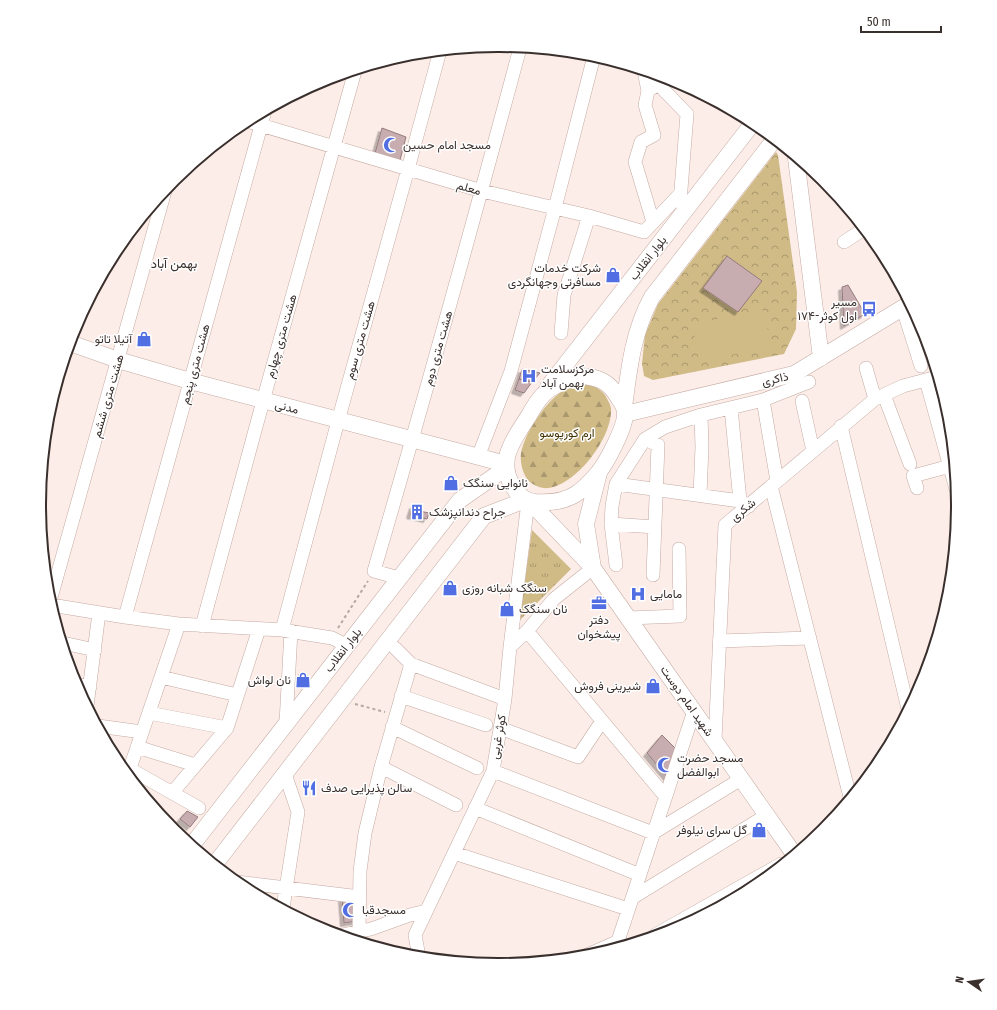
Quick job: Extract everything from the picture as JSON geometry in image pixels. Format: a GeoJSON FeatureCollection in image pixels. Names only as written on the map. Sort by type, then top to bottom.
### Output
{"type":"FeatureCollection","features":[{"type":"Feature","properties":{"kind":"main road","name":"بلوار انقلاب"},"geometry":{"type":"LineString","coordinates":[[543,394],[749,128]]}},
{"type":"Feature","properties":{"kind":"main road"},"geometry":{"type":"LineString","coordinates":[[219,860],[484,516],[528,501],[543,503],[559,501],[576,494],[599,472],[610,454],[620,432],[625,410],[630,362],[638,327],[644,312],[652,297],[771,144]]}},
{"type":"Feature","properties":{"kind":"main road"},"geometry":{"type":"LineString","coordinates":[[797,165],[821,358]]}},
{"type":"Feature","properties":{"kind":"main road","name":"ذاکری"},"geometry":{"type":"LineString","coordinates":[[625,410],[794,374],[905,307]]}},
{"type":"Feature","properties":{"kind":"main road","name":"مدنی"},"geometry":{"type":"LineString","coordinates":[[76,344],[118,360],[190,381],[478,457],[506,466]]}},
{"type":"Feature","properties":{"kind":"main road"},"geometry":{"type":"LineString","coordinates":[[528,501],[516,492],[508,481],[506,457],[510,445],[543,394],[563,381],[580,376],[594,377],[606,383],[615,391],[625,410]]}},
{"type":"Feature","properties":{"kind":"main road","name":"بلوار انقلاب"},"geometry":{"type":"LineString","coordinates":[[195,841],[286,723],[339,642],[399,578],[460,500],[506,466]]}},
{"type":"Feature","properties":{"kind":"main road"},"geometry":{"type":"LineString","coordinates":[[593,568],[586,524],[599,472]]}},
{"type":"Feature","properties":{"kind":"main road","name":"شهید امام دوست"},"geometry":{"type":"LineString","coordinates":[[528,501],[593,568],[791,850]]}},
{"type":"Feature","properties":{"kind":"street","name":"هشت متری دوم"},"geometry":{"type":"LineString","coordinates":[[374,571],[482,191],[519,53]]}},
{"type":"Feature","properties":{"kind":"street","name":"هشت متری سوم"},"geometry":{"type":"LineString","coordinates":[[286,723],[287,631],[338,421],[439,56]]}},
{"type":"Feature","properties":{"kind":"street"},"geometry":{"type":"LineString","coordinates":[[478,457],[511,370],[592,62]]}},
{"type":"Feature","properties":{"kind":"street","name":"هشت متری چهارم"},"geometry":{"type":"LineString","coordinates":[[202,626],[353,77]]}},
{"type":"Feature","properties":{"kind":"street"},"geometry":{"type":"LineString","coordinates":[[653,222],[635,162],[641,142],[654,135],[645,105],[658,85],[687,114],[678,219]]}},
{"type":"Feature","properties":{"kind":"street","name":"هشت متری پنجم"},"geometry":{"type":"LineString","coordinates":[[125,617],[263,119]]}},
{"type":"Feature","properties":{"kind":"street","name":"معلم"},"geometry":{"type":"LineString","coordinates":[[256,123],[482,191],[589,216],[644,232],[680,194]]}},
{"type":"Feature","properties":{"kind":"street","name":"هشت متری ششم"},"geometry":{"type":"LineString","coordinates":[[54,587],[162,203]]}},
{"type":"Feature","properties":{"kind":"street"},"geometry":{"type":"LineString","coordinates":[[561,334],[564,295],[589,216]]}},
{"type":"Feature","properties":{"kind":"street"},"geometry":{"type":"LineString","coordinates":[[844,242],[859,232]]}},
{"type":"Feature","properties":{"kind":"street"},"geometry":{"type":"LineString","coordinates":[[908,313],[921,366]]}},
{"type":"Feature","properties":{"kind":"street"},"geometry":{"type":"LineString","coordinates":[[866,368],[910,464]]}},
{"type":"Feature","properties":{"kind":"street"},"geometry":{"type":"LineString","coordinates":[[932,378],[941,410]]}},
{"type":"Feature","properties":{"kind":"street","name":"شکری"},"geometry":{"type":"LineString","coordinates":[[715,740],[725,525],[744,503],[774,483],[842,426],[880,397],[903,386],[932,378]]}},
{"type":"Feature","properties":{"kind":"street"},"geometry":{"type":"LineString","coordinates":[[616,565],[611,524],[612,506],[616,484],[645,439],[665,426],[701,415],[763,400],[809,382]]}},
{"type":"Feature","properties":{"kind":"street"},"geometry":{"type":"LineString","coordinates":[[763,400],[774,483],[810,638],[848,791]]}},
{"type":"Feature","properties":{"kind":"street"},"geometry":{"type":"LineString","coordinates":[[802,401],[813,451]]}},
{"type":"Feature","properties":{"kind":"street"},"geometry":{"type":"LineString","coordinates":[[616,484],[700,495],[744,503],[731,408]]}},
{"type":"Feature","properties":{"kind":"street"},"geometry":{"type":"LineString","coordinates":[[700,495],[702,447],[701,415]]}},
{"type":"Feature","properties":{"kind":"street"},"geometry":{"type":"LineString","coordinates":[[842,426],[906,701]]}},
{"type":"Feature","properties":{"kind":"street"},"geometry":{"type":"LineString","coordinates":[[645,439],[658,445],[653,575]]}},
{"type":"Feature","properties":{"kind":"street"},"geometry":{"type":"LineString","coordinates":[[917,488],[914,476],[949,467]]}},
{"type":"Feature","properties":{"kind":"street","name":"کوثر غربی"},"geometry":{"type":"LineString","coordinates":[[418,950],[415,935],[493,770],[505,699],[528,501]]}},
{"type":"Feature","properties":{"kind":"street"},"geometry":{"type":"LineString","coordinates":[[611,524],[655,527]]}},
{"type":"Feature","properties":{"kind":"street"},"geometry":{"type":"LineString","coordinates":[[628,618],[680,616],[679,549]]}},
{"type":"Feature","properties":{"kind":"street"},"geometry":{"type":"LineString","coordinates":[[510,647],[527,631],[554,599],[593,568]]}},
{"type":"Feature","properties":{"kind":"street"},"geometry":{"type":"LineString","coordinates":[[374,571],[399,578]]}},
{"type":"Feature","properties":{"kind":"street"},"geometry":{"type":"LineString","coordinates":[[58,607],[180,624],[287,631],[339,642]]}},
{"type":"Feature","properties":{"kind":"street"},"geometry":{"type":"LineString","coordinates":[[89,696],[100,613]]}},
{"type":"Feature","properties":{"kind":"street"},"geometry":{"type":"LineString","coordinates":[[129,766],[180,624]]}},
{"type":"Feature","properties":{"kind":"street"},"geometry":{"type":"LineString","coordinates":[[172,793],[227,728],[259,629]]}},
{"type":"Feature","properties":{"kind":"street"},"geometry":{"type":"LineString","coordinates":[[527,631],[665,796]]}},
{"type":"Feature","properties":{"kind":"street"},"geometry":{"type":"LineString","coordinates":[[719,641],[810,638]]}},
{"type":"Feature","properties":{"kind":"street"},"geometry":{"type":"LineString","coordinates":[[68,644],[95,650]]}},
{"type":"Feature","properties":{"kind":"street"},"geometry":{"type":"LineString","coordinates":[[395,648],[411,664],[505,699]]}},
{"type":"Feature","properties":{"kind":"street"},"geometry":{"type":"LineString","coordinates":[[359,931],[360,871],[365,833],[381,767],[411,664]]}},
{"type":"Feature","properties":{"kind":"street"},"geometry":{"type":"LineString","coordinates":[[161,677],[238,695]]}},
{"type":"Feature","properties":{"kind":"street"},"geometry":{"type":"LineString","coordinates":[[84,686],[90,687]]}},
{"type":"Feature","properties":{"kind":"street"},"geometry":{"type":"LineString","coordinates":[[402,696],[486,725]]}},
{"type":"Feature","properties":{"kind":"street"},"geometry":{"type":"LineString","coordinates":[[618,941],[694,711]]}},
{"type":"Feature","properties":{"kind":"street"},"geometry":{"type":"LineString","coordinates":[[149,713],[227,728]]}},
{"type":"Feature","properties":{"kind":"street"},"geometry":{"type":"LineString","coordinates":[[394,721],[477,768]]}},
{"type":"Feature","properties":{"kind":"street"},"geometry":{"type":"LineString","coordinates":[[500,728],[578,757],[602,721]]}},
{"type":"Feature","properties":{"kind":"street"},"geometry":{"type":"LineString","coordinates":[[105,727],[142,732]]}},
{"type":"Feature","properties":{"kind":"street"},"geometry":{"type":"LineString","coordinates":[[137,747],[196,766]]}},
{"type":"Feature","properties":{"kind":"street"},"geometry":{"type":"LineString","coordinates":[[381,767],[456,805]]}},
{"type":"Feature","properties":{"kind":"street"},"geometry":{"type":"LineString","coordinates":[[493,770],[653,833]]}},
{"type":"Feature","properties":{"kind":"street"},"geometry":{"type":"LineString","coordinates":[[284,903],[298,812],[286,774]]}},
{"type":"Feature","properties":{"kind":"street"},"geometry":{"type":"LineString","coordinates":[[137,776],[199,808]]}},
{"type":"Feature","properties":{"kind":"street"},"geometry":{"type":"LineString","coordinates":[[653,833],[742,779]]}},
{"type":"Feature","properties":{"kind":"street"},"geometry":{"type":"LineString","coordinates":[[475,808],[640,875]]}},
{"type":"Feature","properties":{"kind":"street"},"geometry":{"type":"LineString","coordinates":[[454,853],[630,903],[767,816]]}},
{"type":"Feature","properties":{"kind":"street"},"geometry":{"type":"LineString","coordinates":[[251,884],[360,897]]}},
{"type":"Feature","properties":{"kind":"street"},"geometry":{"type":"LineString","coordinates":[[692,914],[744,885]]}},
{"type":"Feature","properties":{"kind":"street"},"geometry":{"type":"LineString","coordinates":[[352,933],[371,929],[426,911]]}},
{"type":"Feature","properties":{"kind":"path"},"geometry":{"type":"LineString","coordinates":[[339,642],[374,571]]}},
{"type":"Feature","properties":{"kind":"path"},"geometry":{"type":"LineString","coordinates":[[342,700],[394,721]]}},
{"type":"Feature","properties":{"kind":"green space"},"geometry":{"type":"Polygon","coordinates":[[[776,152],[778,155],[797,292],[796,329],[784,354],[653,380],[644,376],[642,363],[645,335],[658,304],[776,152]]]}},
{"type":"Feature","properties":{"kind":"green space"},"geometry":{"type":"Polygon","coordinates":[[[764,310],[771,347],[699,361],[692,324],[764,310]]]}},
{"type":"Feature","properties":{"kind":"green space","name":"ارم کورپوسو"},"geometry":{"type":"Polygon","coordinates":[[[580,384],[591,385],[603,392],[605,395],[611,408],[610,420],[606,432],[600,445],[591,457],[571,478],[560,485],[549,488],[537,486],[527,479],[524,473],[521,460],[523,445],[532,426],[544,408],[566,389],[580,384]]]}},
{"type":"Feature","properties":{"kind":"green space"},"geometry":{"type":"Polygon","coordinates":[[[532,530],[571,569],[519,621],[532,530]]]}},
{"type":"Feature","properties":{"kind":"building","name":"مسجد امام حسین"},"geometry":{"type":"Polygon","coordinates":[[[382,128],[406,137],[400,160],[375,153],[382,128]]]}},
{"type":"Feature","properties":{"kind":"building"},"geometry":{"type":"Polygon","coordinates":[[[727,256],[762,281],[738,312],[703,288],[727,256]]]}},
{"type":"Feature","properties":{"kind":"building"},"geometry":{"type":"Polygon","coordinates":[[[848,285],[865,314],[844,326],[842,287],[848,285]]]}},
{"type":"Feature","properties":{"kind":"building","name":"مرکزسلامت بهمن آباد"},"geometry":{"type":"Polygon","coordinates":[[[522,369],[540,373],[532,382],[519,379],[522,369]]]}},
{"type":"Feature","properties":{"kind":"building"},"geometry":{"type":"Polygon","coordinates":[[[519,379],[532,382],[524,393],[515,390],[519,379]]]}},
{"type":"Feature","properties":{"kind":"building","name":"جراح دندانپزشک"},"geometry":{"type":"Polygon","coordinates":[[[413,505],[420,507],[419,511],[429,513],[427,519],[410,515],[413,505]]]}},
{"type":"Feature","properties":{"kind":"building","name":"نان لواش"},"geometry":{"type":"Polygon","coordinates":[[[299,674],[308,676],[305,685],[299,684],[299,674]]]}},
{"type":"Feature","properties":{"kind":"building","name":"مسجد حضرت ابوالفضل"},"geometry":{"type":"Polygon","coordinates":[[[662,735],[678,751],[668,778],[647,753],[662,735]]]}},
{"type":"Feature","properties":{"kind":"building"},"geometry":{"type":"Polygon","coordinates":[[[187,811],[198,817],[190,827],[180,819],[187,811]]]}},
{"type":"Feature","properties":{"kind":"building","name":"مسجدقبا"},"geometry":{"type":"Polygon","coordinates":[[[342,898],[356,900],[356,921],[344,923],[342,898]]]}},
{"type":"Feature","properties":{"kind":"place","name":"مسجد امام حسین"},"geometry":{"type":"Point","coordinates":[391,145]}},
{"type":"Feature","properties":{"kind":"place","name":"شرکت خدمات مسافرتی وجهانگردی"},"geometry":{"type":"Point","coordinates":[613,275]}},
{"type":"Feature","properties":{"kind":"place","name":"مسیر ۱۷۴-اول کوثر"},"geometry":{"type":"Point","coordinates":[869,309]}},
{"type":"Feature","properties":{"kind":"place","name":"آتیلا تاتو"},"geometry":{"type":"Point","coordinates":[144,339]}},
{"type":"Feature","properties":{"kind":"place","name":"مرکزسلامت بهمن آباد"},"geometry":{"type":"Point","coordinates":[529,376]}},
{"type":"Feature","properties":{"kind":"place","name":"نانوایی سنگک"},"geometry":{"type":"Point","coordinates":[451,483]}},
{"type":"Feature","properties":{"kind":"place","name":"جراح دندانپزشک"},"geometry":{"type":"Point","coordinates":[417,512]}},
{"type":"Feature","properties":{"kind":"place","name":"سنگک شبانه روزی"},"geometry":{"type":"Point","coordinates":[450,588]}},
{"type":"Feature","properties":{"kind":"place","name":"مامایی"},"geometry":{"type":"Point","coordinates":[638,594]}},
{"type":"Feature","properties":{"kind":"place","name":"دفتر پیشخوان"},"geometry":{"type":"Point","coordinates":[599,603]}},
{"type":"Feature","properties":{"kind":"place","name":"نان سنگک"},"geometry":{"type":"Point","coordinates":[507,609]}},
{"type":"Feature","properties":{"kind":"place","name":"نان لواش"},"geometry":{"type":"Point","coordinates":[303,680]}},
{"type":"Feature","properties":{"kind":"place","name":"شیرینی فروش"},"geometry":{"type":"Point","coordinates":[653,686]}},
{"type":"Feature","properties":{"kind":"place","name":"مسجد حضرت ابوالفضل"},"geometry":{"type":"Point","coordinates":[665,765]}},
{"type":"Feature","properties":{"kind":"place","name":"سالن پذیرایی صدف"},"geometry":{"type":"Point","coordinates":[309,788]}},
{"type":"Feature","properties":{"kind":"place","name":"گل سرای نیلوفر"},"geometry":{"type":"Point","coordinates":[759,830]}},
{"type":"Feature","properties":{"kind":"place","name":"مسجدقبا"},"geometry":{"type":"Point","coordinates":[350,910]}},
{"type":"Feature","properties":{"kind":"district","name":"بهمن آباد"},"geometry":{"type":"Point","coordinates":[174,263]}}]}
